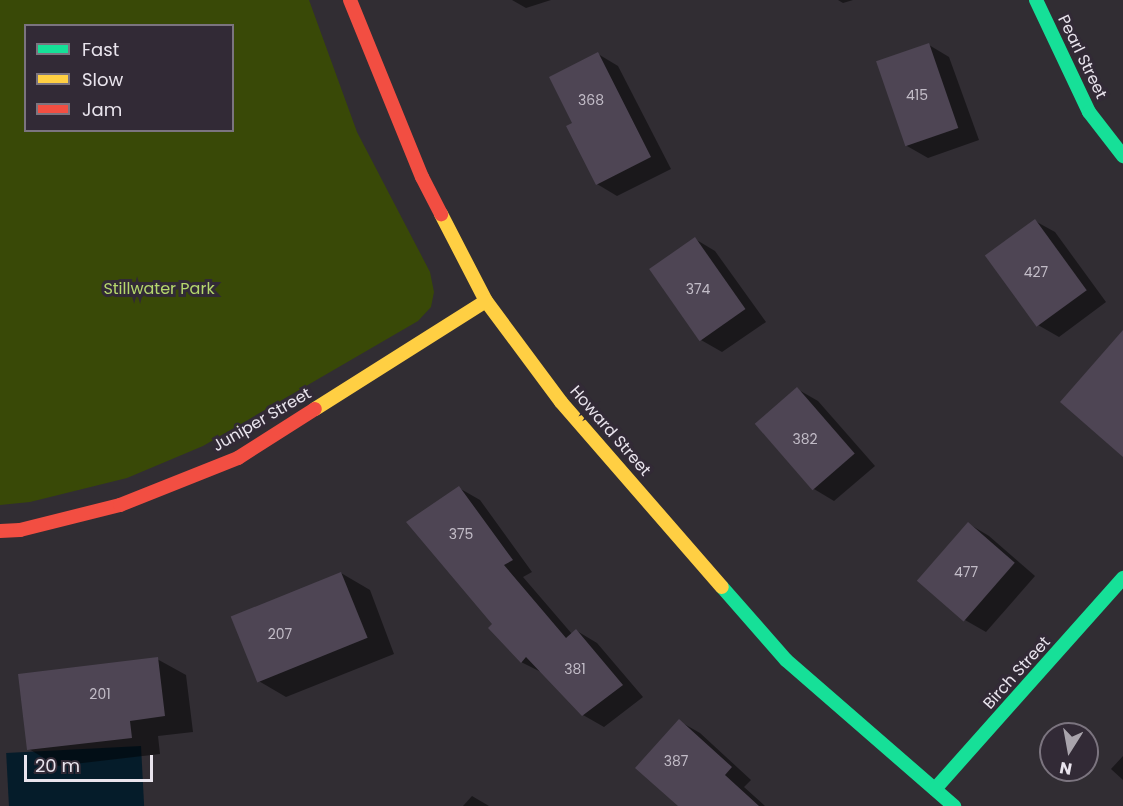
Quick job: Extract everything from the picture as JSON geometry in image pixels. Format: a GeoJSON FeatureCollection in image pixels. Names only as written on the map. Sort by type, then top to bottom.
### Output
{"type":"FeatureCollection","features":[{"type":"Feature","properties":{"kind":"street","name":"Howard Street"},"geometry":{"type":"LineString","coordinates":[[350,0],[422,177],[486,301],[561,402],[786,660],[954,806]]}},
{"type":"Feature","properties":{"kind":"street","name":"Pearl Street"},"geometry":{"type":"LineString","coordinates":[[1036,0],[1089,112],[1123,156]]}},
{"type":"Feature","properties":{"kind":"street","name":"Juniper Street"},"geometry":{"type":"LineString","coordinates":[[0,531],[20,530],[120,505],[238,458],[486,301]]}},
{"type":"Feature","properties":{"kind":"street","name":"Birch Street"},"geometry":{"type":"LineString","coordinates":[[935,789],[1123,578]]}},
{"type":"Feature","properties":{"kind":"green space","name":"Stillwater Park"},"geometry":{"type":"Polygon","coordinates":[[[0,0],[309,0],[357,132],[430,272],[434,292],[431,307],[418,321],[203,446],[127,478],[30,502],[0,505],[0,0]]]}},
{"type":"Feature","properties":{"kind":"water"},"geometry":{"type":"Polygon","coordinates":[[[141,746],[144,806],[9,806],[6,753],[141,746]]]}},
{"type":"Feature","properties":{"kind":"building"},"geometry":{"type":"Polygon","coordinates":[[[929,43],[958,128],[905,146],[876,61],[929,43]]]}},
{"type":"Feature","properties":{"kind":"building"},"geometry":{"type":"Polygon","coordinates":[[[598,52],[651,157],[596,185],[566,126],[572,123],[549,77],[598,52]]]}},
{"type":"Feature","properties":{"kind":"building"},"geometry":{"type":"Polygon","coordinates":[[[1035,219],[1087,290],[1037,327],[985,255],[1035,219]]]}},
{"type":"Feature","properties":{"kind":"building"},"geometry":{"type":"Polygon","coordinates":[[[695,237],[745,309],[700,341],[649,269],[695,237]]]}},
{"type":"Feature","properties":{"kind":"building"},"geometry":{"type":"Polygon","coordinates":[[[1123,330],[1123,457],[1060,402],[1123,330]]]}},
{"type":"Feature","properties":{"kind":"building"},"geometry":{"type":"Polygon","coordinates":[[[797,387],[855,453],[812,490],[755,424],[797,387]]]}},
{"type":"Feature","properties":{"kind":"building"},"geometry":{"type":"Polygon","coordinates":[[[459,486],[513,560],[504,565],[566,638],[576,629],[623,685],[582,716],[526,657],[521,663],[488,628],[492,624],[406,522],[459,486]]]}},
{"type":"Feature","properties":{"kind":"building"},"geometry":{"type":"Polygon","coordinates":[[[968,522],[1015,563],[964,622],[917,581],[968,522]]]}},
{"type":"Feature","properties":{"kind":"building"},"geometry":{"type":"Polygon","coordinates":[[[341,572],[368,638],[257,682],[231,617],[341,572]]]}},
{"type":"Feature","properties":{"kind":"building"},"geometry":{"type":"Polygon","coordinates":[[[158,657],[165,716],[130,721],[132,738],[27,750],[18,674],[158,657]]]}},
{"type":"Feature","properties":{"kind":"building"},"geometry":{"type":"Polygon","coordinates":[[[679,719],[732,767],[725,775],[759,806],[678,806],[635,768],[679,719]]]}},
{"type":"Feature","properties":{"kind":"traffic: fast"},"geometry":{"type":"LineString","coordinates":[[1036,0],[1089,112],[1123,156]]}},
{"type":"Feature","properties":{"kind":"traffic: fast"},"geometry":{"type":"LineString","coordinates":[[935,789],[1123,578]]}},
{"type":"Feature","properties":{"kind":"traffic: fast"},"geometry":{"type":"LineString","coordinates":[[722,587],[786,660],[954,806]]}},
{"type":"Feature","properties":{"kind":"traffic: slow"},"geometry":{"type":"LineString","coordinates":[[441,214],[486,301],[561,402],[722,587]]}},
{"type":"Feature","properties":{"kind":"traffic: slow"},"geometry":{"type":"LineString","coordinates":[[315,409],[486,301]]}},
{"type":"Feature","properties":{"kind":"traffic: jam"},"geometry":{"type":"LineString","coordinates":[[350,0],[422,177],[441,214]]}},
{"type":"Feature","properties":{"kind":"traffic: jam"},"geometry":{"type":"LineString","coordinates":[[0,531],[20,530],[120,505],[238,458],[315,409]]}}]}
